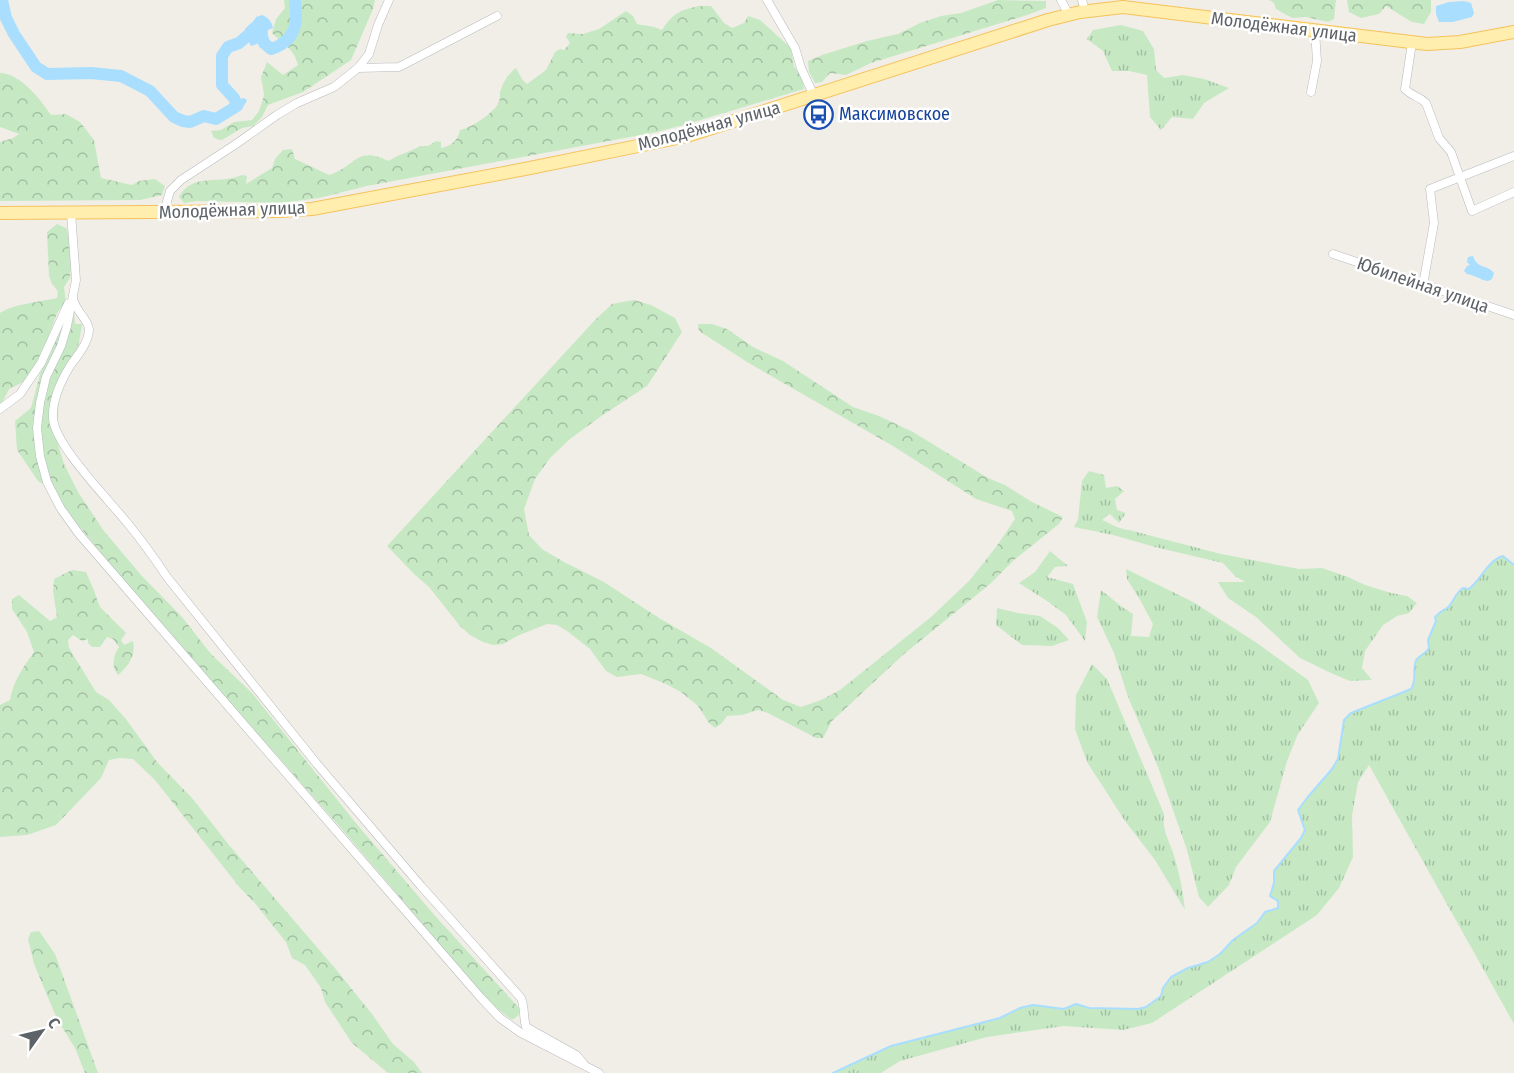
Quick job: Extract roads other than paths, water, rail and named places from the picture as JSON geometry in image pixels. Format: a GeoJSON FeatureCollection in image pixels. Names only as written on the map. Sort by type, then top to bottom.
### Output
{"type":"FeatureCollection","features":[{"type":"Feature","properties":{"kind":"main road","name":"Молодёжная улица"},"geometry":{"type":"LineString","coordinates":[[0,213],[280,211],[312,208],[525,170],[687,136],[1069,15],[1083,6],[1123,7],[1427,44],[1460,42],[1514,32]]}},
{"type":"Feature","properties":{"kind":"street"},"geometry":{"type":"LineString","coordinates":[[164,212],[170,191],[181,180],[277,115],[297,103],[334,87],[358,68],[369,54],[389,0]]}},
{"type":"Feature","properties":{"kind":"street"},"geometry":{"type":"LineString","coordinates":[[767,0],[795,48],[814,96]]}},
{"type":"Feature","properties":{"kind":"street"},"geometry":{"type":"LineString","coordinates":[[1061,1],[1069,15]]}},
{"type":"Feature","properties":{"kind":"street"},"geometry":{"type":"LineString","coordinates":[[358,68],[399,67],[497,16]]}},
{"type":"Feature","properties":{"kind":"street"},"geometry":{"type":"LineString","coordinates":[[1311,92],[1317,61],[1315,31]]}},
{"type":"Feature","properties":{"kind":"street"},"geometry":{"type":"LineString","coordinates":[[1412,43],[1405,89],[1412,96],[1426,103],[1439,138],[1451,152],[1472,211],[1514,192]]}},
{"type":"Feature","properties":{"kind":"street"},"geometry":{"type":"LineString","coordinates":[[1423,285],[1434,223],[1430,189],[1514,156]]}},
{"type":"Feature","properties":{"kind":"street"},"geometry":{"type":"LineString","coordinates":[[71,213],[76,280],[61,346],[46,377],[37,428],[39,456],[47,482],[61,509],[79,534],[500,1018],[521,1033],[599,1073]]}},
{"type":"Feature","properties":{"kind":"street","name":"Юбилейная улица"},"geometry":{"type":"LineString","coordinates":[[1333,254],[1514,315]]}},
{"type":"Feature","properties":{"kind":"street"},"geometry":{"type":"LineString","coordinates":[[0,410],[20,394],[41,363],[73,295]]}},
{"type":"Feature","properties":{"kind":"street"},"geometry":{"type":"LineString","coordinates":[[73,295],[75,306],[89,327],[89,332],[58,390],[53,420],[59,436],[73,459],[128,523],[167,577],[317,764],[521,998],[524,1004],[526,1027],[576,1055],[588,1067]]}},
{"type":"Feature","properties":{"kind":"water"},"geometry":{"type":"Polygon","coordinates":[[[1464,1],[1471,3],[1474,13],[1472,17],[1453,22],[1439,22],[1436,6],[1464,1]]]}},
{"type":"Feature","properties":{"kind":"water"},"geometry":{"type":"Polygon","coordinates":[[[262,15],[269,20],[273,28],[268,30],[262,41],[251,46],[245,35],[245,29],[256,17],[262,15]]]}},
{"type":"Feature","properties":{"kind":"water"},"geometry":{"type":"Polygon","coordinates":[[[235,97],[247,100],[243,107],[224,118],[220,116],[232,106],[235,97]]]}},
{"type":"Feature","properties":{"kind":"water"},"geometry":{"type":"Polygon","coordinates":[[[1473,256],[1477,263],[1494,273],[1492,279],[1488,281],[1464,271],[1470,265],[1467,262],[1468,257],[1473,256]]]}},
{"type":"Feature","properties":{"kind":"waterway"},"geometry":{"type":"LineString","coordinates":[[2,0],[6,18],[14,34],[36,67],[47,74],[91,73],[121,76],[150,91],[174,117],[190,122],[204,116],[216,119],[237,106],[234,98],[222,85],[222,56],[228,47],[239,43],[254,30],[261,33],[264,43],[271,49],[286,41],[294,30],[295,0]]}},
{"type":"Feature","properties":{"kind":"waterway"},"geometry":{"type":"LineString","coordinates":[[833,1073],[891,1046],[1000,1018],[1020,1008],[1033,1005],[1064,1009],[1076,1004],[1089,1008],[1138,1009],[1146,1007],[1161,996],[1163,988],[1171,977],[1188,968],[1208,962],[1220,954],[1233,940],[1257,923],[1265,912],[1278,908],[1278,901],[1270,896],[1274,883],[1274,871],[1305,830],[1298,810],[1338,759],[1344,720],[1351,713],[1411,689],[1415,662],[1429,648],[1428,640],[1436,621],[1435,617],[1449,606],[1460,590],[1469,589],[1498,558],[1503,556],[1514,565]]}},
{"type":"Feature","properties":{"kind":"place","name":"Максимовское"},"geometry":{"type":"Point","coordinates":[818,114]}}]}
